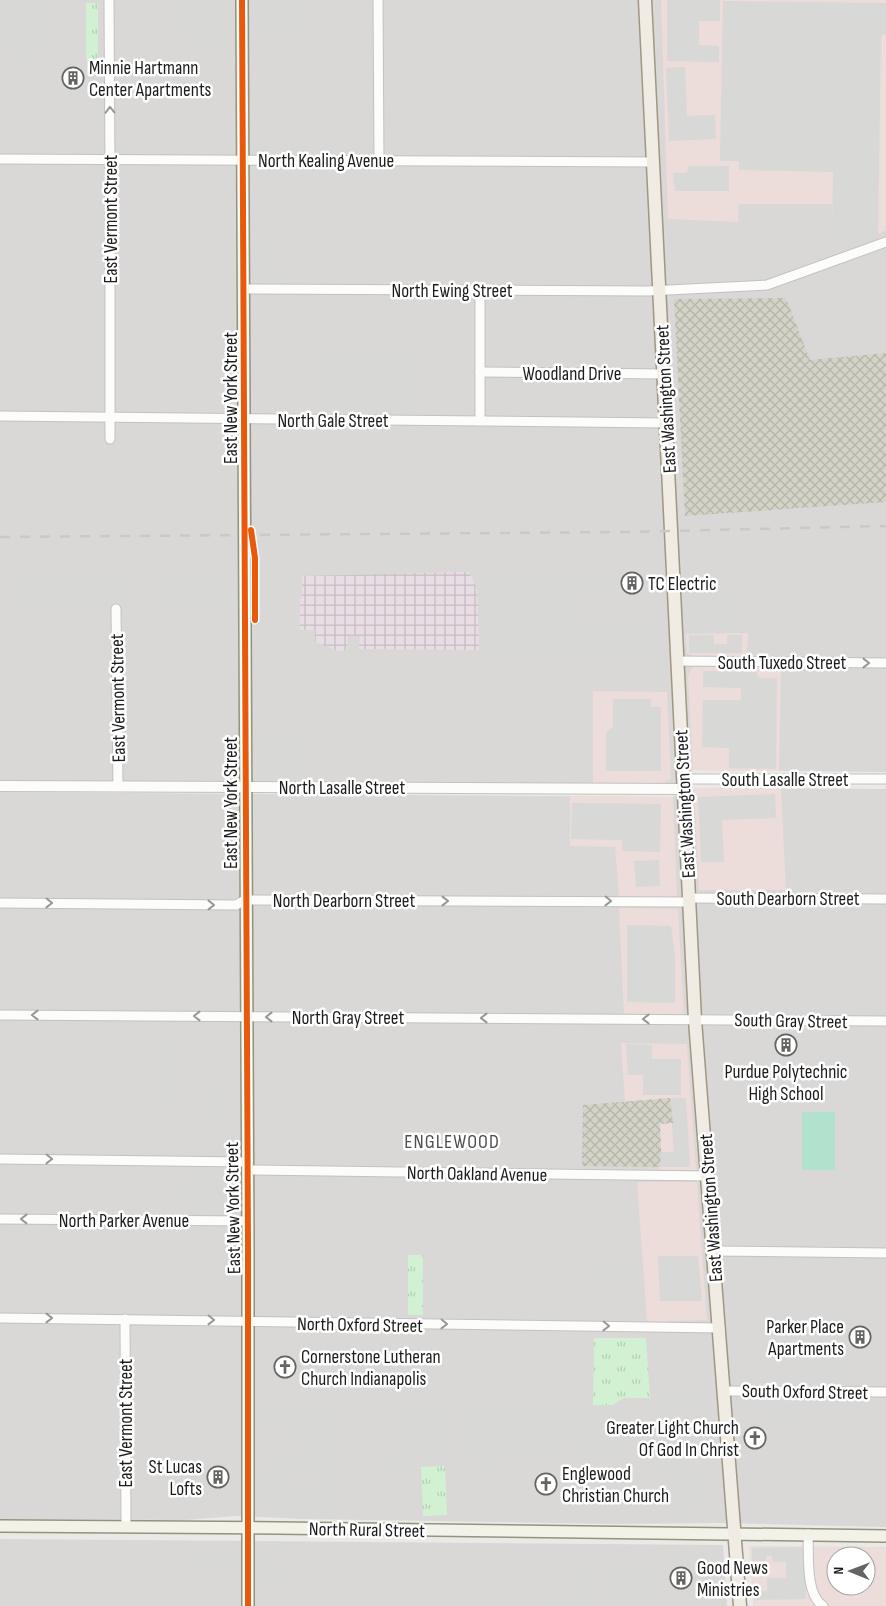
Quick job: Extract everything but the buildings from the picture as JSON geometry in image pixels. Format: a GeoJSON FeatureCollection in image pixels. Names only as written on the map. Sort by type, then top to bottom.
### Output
{"type":"FeatureCollection","features":[{"type":"Feature","properties":{"kind":"main road","name":"East New York Street"},"geometry":{"type":"LineString","coordinates":[[242,0],[248,1606]]}},
{"type":"Feature","properties":{"kind":"main road","name":"East Washington Street"},"geometry":{"type":"LineString","coordinates":[[645,0],[695,1020],[740,1606]]}},
{"type":"Feature","properties":{"kind":"main road","name":"North Rural Street"},"geometry":{"type":"LineString","coordinates":[[0,1526],[886,1536]]}},
{"type":"Feature","properties":{"kind":"street","name":"East Vermont Street"},"geometry":{"type":"LineString","coordinates":[[108,0],[110,439]]}},
{"type":"Feature","properties":{"kind":"street"},"geometry":{"type":"LineString","coordinates":[[378,0],[379,161]]}},
{"type":"Feature","properties":{"kind":"street","name":"North Kealing Avenue"},"geometry":{"type":"LineString","coordinates":[[0,159],[110,158],[653,162]]}},
{"type":"Feature","properties":{"kind":"street","name":"North Ewing Street"},"geometry":{"type":"LineString","coordinates":[[244,289],[659,291],[766,285],[886,242]]}},
{"type":"Feature","properties":{"kind":"street"},"geometry":{"type":"LineString","coordinates":[[480,290],[480,421]]}},
{"type":"Feature","properties":{"kind":"street","name":"Woodland Drive"},"geometry":{"type":"LineString","coordinates":[[480,372],[663,374]]}},
{"type":"Feature","properties":{"kind":"street","name":"North Gale Street"},"geometry":{"type":"LineString","coordinates":[[0,416],[666,423]]}},
{"type":"Feature","properties":{"kind":"street","name":"East Vermont Street"},"geometry":{"type":"LineString","coordinates":[[116,609],[118,786]]}},
{"type":"Feature","properties":{"kind":"street","name":"South Tuxedo Street"},"geometry":{"type":"LineString","coordinates":[[678,661],[886,663]]}},
{"type":"Feature","properties":{"kind":"street","name":"South Lasalle Street"},"geometry":{"type":"LineString","coordinates":[[684,784],[886,780]]}},
{"type":"Feature","properties":{"kind":"street","name":"North Lasalle Street"},"geometry":{"type":"LineString","coordinates":[[0,786],[245,787],[684,784]]}},
{"type":"Feature","properties":{"kind":"street","name":"South Dearborn Street"},"geometry":{"type":"LineString","coordinates":[[689,900],[886,899]]}},
{"type":"Feature","properties":{"kind":"street","name":"North Dearborn Street"},"geometry":{"type":"LineString","coordinates":[[0,903],[236,905],[246,900],[689,900]]}},
{"type":"Feature","properties":{"kind":"street","name":"North Gray Street"},"geometry":{"type":"LineString","coordinates":[[0,1015],[695,1020]]}},
{"type":"Feature","properties":{"kind":"street","name":"South Gray Street"},"geometry":{"type":"LineString","coordinates":[[695,1020],[886,1021]]}},
{"type":"Feature","properties":{"kind":"street","name":"North Oakland Avenue"},"geometry":{"type":"LineString","coordinates":[[0,1159],[708,1176]]}},
{"type":"Feature","properties":{"kind":"street","name":"North Parker Avenue"},"geometry":{"type":"LineString","coordinates":[[0,1219],[248,1221]]}},
{"type":"Feature","properties":{"kind":"street"},"geometry":{"type":"LineString","coordinates":[[713,1251],[886,1253]]}},
{"type":"Feature","properties":{"kind":"street","name":"North Oxford Street"},"geometry":{"type":"LineString","coordinates":[[0,1318],[720,1328]]}},
{"type":"Feature","properties":{"kind":"street","name":"East Vermont Street"},"geometry":{"type":"LineString","coordinates":[[125,1319],[126,1527]]}},
{"type":"Feature","properties":{"kind":"street","name":"South Oxford Street"},"geometry":{"type":"LineString","coordinates":[[724,1390],[886,1392]]}},
{"type":"Feature","properties":{"kind":"street"},"geometry":{"type":"LineString","coordinates":[[808,1534],[811,1586],[815,1598],[823,1606]]}},
{"type":"Feature","properties":{"kind":"shaded area"},"geometry":{"type":"Polygon","coordinates":[[[0,0],[886,0],[886,772],[693,770],[683,774],[684,789],[0,786],[0,0]]]}},
{"type":"Feature","properties":{"kind":"shaded area"},"geometry":{"type":"Polygon","coordinates":[[[0,0],[48,0],[48,52],[41,52],[37,58],[24,58],[18,53],[0,53],[0,0]]]}},
{"type":"Feature","properties":{"kind":"shaded area"},"geometry":{"type":"Polygon","coordinates":[[[177,0],[226,0],[226,44],[198,44],[198,36],[177,36],[177,0]]]}},
{"type":"Feature","properties":{"kind":"shaded area"},"geometry":{"type":"Polygon","coordinates":[[[255,0],[308,0],[308,34],[255,33],[255,0]]]}},
{"type":"Feature","properties":{"kind":"shaded area"},"geometry":{"type":"Polygon","coordinates":[[[661,0],[886,0],[886,230],[878,234],[832,233],[832,204],[739,204],[738,222],[668,219],[661,0]]]}},
{"type":"Feature","properties":{"kind":"shaded area"},"geometry":{"type":"Polygon","coordinates":[[[667,0],[720,0],[720,21],[699,21],[699,45],[719,46],[719,62],[667,61],[667,0]]]}},
{"type":"Feature","properties":{"kind":"shaded area"},"geometry":{"type":"Polygon","coordinates":[[[723,1],[886,3],[886,34],[881,35],[878,234],[832,233],[833,172],[739,170],[739,161],[720,161],[723,1]]]}},
{"type":"Feature","properties":{"kind":"shaded area"},"geometry":{"type":"Polygon","coordinates":[[[685,67],[687,116],[715,115],[716,139],[669,141],[666,68],[685,67]]]}},
{"type":"Feature","properties":{"kind":"shaded area"},"geometry":{"type":"Polygon","coordinates":[[[688,166],[729,166],[729,191],[675,191],[673,173],[686,173],[688,166]]]}},
{"type":"Feature","properties":{"kind":"shaded area"},"geometry":{"type":"Polygon","coordinates":[[[254,244],[267,244],[267,254],[272,254],[272,272],[281,272],[281,282],[254,282],[254,244]]]}},
{"type":"Feature","properties":{"kind":"shaded area"},"geometry":{"type":"Polygon","coordinates":[[[786,298],[810,360],[886,353],[886,502],[685,516],[674,299],[786,298]]]}},
{"type":"Feature","properties":{"kind":"shaded area"},"geometry":{"type":"Polygon","coordinates":[[[317,360],[423,361],[423,411],[317,411],[317,360]]]}},
{"type":"Feature","properties":{"kind":"shaded area"},"geometry":{"type":"Polygon","coordinates":[[[469,572],[477,589],[479,650],[359,649],[360,636],[348,636],[347,650],[338,651],[315,642],[315,630],[300,630],[302,576],[469,572]]]}},
{"type":"Feature","properties":{"kind":"shaded area"},"geometry":{"type":"Polygon","coordinates":[[[487,572],[620,573],[620,594],[566,594],[566,620],[656,621],[656,661],[487,660],[487,572]]]}},
{"type":"Feature","properties":{"kind":"shaded area"},"geometry":{"type":"Polygon","coordinates":[[[155,578],[232,579],[232,608],[154,608],[155,578]]]}},
{"type":"Feature","properties":{"kind":"shaded area"},"geometry":{"type":"Polygon","coordinates":[[[7,581],[135,582],[135,598],[125,598],[125,606],[7,605],[7,581]]]}},
{"type":"Feature","properties":{"kind":"shaded area"},"geometry":{"type":"Polygon","coordinates":[[[695,591],[743,591],[743,633],[690,633],[689,603],[695,603],[695,591]]]}},
{"type":"Feature","properties":{"kind":"shaded area"},"geometry":{"type":"Polygon","coordinates":[[[748,633],[747,657],[693,656],[687,653],[686,634],[748,633]]]}},
{"type":"Feature","properties":{"kind":"shaded area"},"geometry":{"type":"Polygon","coordinates":[[[689,635],[714,635],[714,644],[727,644],[727,635],[742,635],[742,653],[689,653],[689,635]]]}},
{"type":"Feature","properties":{"kind":"shaded area"},"geometry":{"type":"Polygon","coordinates":[[[694,667],[781,667],[779,771],[693,770],[688,676],[694,667]]]}},
{"type":"Feature","properties":{"kind":"shaded area"},"geometry":{"type":"Polygon","coordinates":[[[703,671],[756,672],[760,678],[777,678],[776,769],[729,768],[729,748],[702,747],[703,700],[741,700],[741,688],[703,687],[703,671]]]}},
{"type":"Feature","properties":{"kind":"shaded area"},"geometry":{"type":"Polygon","coordinates":[[[593,691],[667,692],[671,779],[663,783],[593,783],[593,691]]]}},
{"type":"Feature","properties":{"kind":"shaded area"},"geometry":{"type":"Polygon","coordinates":[[[613,699],[651,699],[651,707],[661,707],[661,771],[606,771],[606,732],[613,727],[613,699]]]}},
{"type":"Feature","properties":{"kind":"shaded area"},"geometry":{"type":"Polygon","coordinates":[[[257,735],[307,735],[307,779],[257,779],[257,735]]]}},
{"type":"Feature","properties":{"kind":"shaded area","name":"ENGLEWOOD"},"geometry":{"type":"Polygon","coordinates":[[[694,789],[886,789],[886,1527],[717,1523],[614,1524],[303,1519],[235,1516],[186,1520],[0,1519],[0,792],[672,797],[694,789]]]}},
{"type":"Feature","properties":{"kind":"shaded area"},"geometry":{"type":"Polygon","coordinates":[[[694,789],[781,789],[786,890],[699,890],[694,789]]]}},
{"type":"Feature","properties":{"kind":"shaded area"},"geometry":{"type":"Polygon","coordinates":[[[775,794],[776,818],[722,820],[724,862],[701,862],[698,797],[775,794]]]}},
{"type":"Feature","properties":{"kind":"shaded area"},"geometry":{"type":"Polygon","coordinates":[[[570,796],[673,797],[677,897],[619,897],[615,847],[570,846],[570,796]]]}},
{"type":"Feature","properties":{"kind":"shaded area"},"geometry":{"type":"Polygon","coordinates":[[[572,803],[661,804],[660,852],[622,851],[622,840],[571,839],[572,803]]]}},
{"type":"Feature","properties":{"kind":"shaded area"},"geometry":{"type":"Polygon","coordinates":[[[659,860],[660,886],[636,887],[634,861],[659,860]]]}},
{"type":"Feature","properties":{"kind":"shaded area"},"geometry":{"type":"Polygon","coordinates":[[[619,908],[678,909],[684,1014],[624,1015],[619,908]]]}},
{"type":"Feature","properties":{"kind":"shaded area"},"geometry":{"type":"Polygon","coordinates":[[[627,925],[671,926],[675,956],[675,1003],[627,1002],[627,925]]]}},
{"type":"Feature","properties":{"kind":"shaded area"},"geometry":{"type":"Polygon","coordinates":[[[164,1031],[179,1031],[179,1105],[163,1105],[164,1031]]]}},
{"type":"Feature","properties":{"kind":"shaded area"},"geometry":{"type":"Polygon","coordinates":[[[621,1043],[687,1044],[696,1170],[659,1170],[661,1152],[660,1124],[670,1098],[625,1102],[621,1043]]]}},
{"type":"Feature","properties":{"kind":"shaded area"},"geometry":{"type":"Polygon","coordinates":[[[626,1044],[652,1045],[652,1059],[681,1059],[681,1095],[643,1095],[643,1075],[628,1075],[626,1044]]]}},
{"type":"Feature","properties":{"kind":"shaded area"},"geometry":{"type":"Polygon","coordinates":[[[228,1088],[228,1114],[204,1114],[204,1096],[210,1096],[210,1089],[228,1088]]]}},
{"type":"Feature","properties":{"kind":"shaded area"},"geometry":{"type":"Polygon","coordinates":[[[670,1098],[686,1098],[690,1167],[660,1167],[661,1152],[674,1152],[670,1098]]]}},
{"type":"Feature","properties":{"kind":"shaded area"},"geometry":{"type":"Polygon","coordinates":[[[670,1098],[673,1123],[660,1124],[660,1167],[582,1166],[583,1105],[670,1098]]]}},
{"type":"Feature","properties":{"kind":"shaded area"},"geometry":{"type":"Polygon","coordinates":[[[184,1172],[233,1172],[233,1212],[184,1212],[184,1172]]]}},
{"type":"Feature","properties":{"kind":"shaded area"},"geometry":{"type":"Polygon","coordinates":[[[637,1182],[697,1182],[707,1320],[647,1321],[637,1182]]]}},
{"type":"Feature","properties":{"kind":"shaded area"},"geometry":{"type":"Polygon","coordinates":[[[658,1256],[698,1256],[702,1301],[660,1301],[658,1256]]]}},
{"type":"Feature","properties":{"kind":"shaded area"},"geometry":{"type":"Polygon","coordinates":[[[597,1258],[627,1258],[627,1266],[635,1267],[635,1284],[603,1283],[603,1288],[597,1288],[597,1258]]]}},
{"type":"Feature","properties":{"kind":"shaded area"},"geometry":{"type":"Polygon","coordinates":[[[801,1306],[843,1306],[842,1377],[800,1376],[801,1306]]]}},
{"type":"Feature","properties":{"kind":"shaded area"},"geometry":{"type":"Polygon","coordinates":[[[658,1390],[700,1391],[700,1405],[667,1405],[666,1422],[658,1422],[658,1390]]]}},
{"type":"Feature","properties":{"kind":"shaded area"},"geometry":{"type":"Polygon","coordinates":[[[740,1402],[793,1402],[794,1430],[779,1430],[779,1421],[772,1420],[772,1415],[740,1415],[740,1402]]]}},
{"type":"Feature","properties":{"kind":"shaded area"},"geometry":{"type":"Polygon","coordinates":[[[260,1406],[340,1406],[340,1513],[320,1513],[320,1462],[298,1462],[298,1433],[293,1432],[293,1425],[260,1425],[260,1406]]]}},
{"type":"Feature","properties":{"kind":"shaded area"},"geometry":{"type":"Polygon","coordinates":[[[446,1409],[447,1466],[380,1467],[380,1453],[402,1452],[402,1410],[446,1409]]]}},
{"type":"Feature","properties":{"kind":"shaded area"},"geometry":{"type":"Polygon","coordinates":[[[468,1410],[570,1411],[570,1449],[533,1450],[533,1461],[468,1465],[468,1410]]]}},
{"type":"Feature","properties":{"kind":"shaded area"},"geometry":{"type":"Polygon","coordinates":[[[574,1410],[613,1411],[613,1416],[620,1416],[620,1451],[580,1450],[580,1443],[574,1443],[574,1410]]]}},
{"type":"Feature","properties":{"kind":"shaded area"},"geometry":{"type":"Polygon","coordinates":[[[659,1431],[707,1431],[708,1448],[689,1448],[689,1451],[679,1451],[679,1472],[707,1473],[709,1503],[694,1503],[693,1513],[671,1513],[659,1431]]]}},
{"type":"Feature","properties":{"kind":"shaded area"},"geometry":{"type":"Polygon","coordinates":[[[262,1464],[311,1464],[311,1484],[299,1467],[285,1477],[299,1499],[314,1489],[314,1516],[268,1516],[268,1508],[260,1504],[259,1467],[262,1464]]]}},
{"type":"Feature","properties":{"kind":"shaded area"},"geometry":{"type":"Polygon","coordinates":[[[0,1539],[723,1545],[727,1606],[0,1606],[0,1539]]]}},
{"type":"Feature","properties":{"kind":"shaded area"},"geometry":{"type":"Polygon","coordinates":[[[262,1542],[288,1543],[288,1554],[273,1554],[273,1574],[287,1574],[286,1587],[261,1586],[262,1542]]]}},
{"type":"Feature","properties":{"kind":"shaded area"},"geometry":{"type":"Polygon","coordinates":[[[749,1546],[826,1547],[826,1596],[876,1596],[876,1547],[886,1547],[886,1606],[753,1606],[749,1546]]]}},
{"type":"Feature","properties":{"kind":"shaded area"},"geometry":{"type":"Polygon","coordinates":[[[673,1547],[721,1547],[724,1587],[689,1587],[688,1569],[674,1568],[673,1547]]]}},
{"type":"Feature","properties":{"kind":"shaded area"},"geometry":{"type":"Polygon","coordinates":[[[805,1547],[806,1599],[755,1600],[754,1591],[767,1591],[767,1578],[786,1578],[786,1562],[773,1562],[772,1556],[766,1556],[766,1561],[752,1561],[752,1548],[805,1547]]]}},
{"type":"Feature","properties":{"kind":"shaded area"},"geometry":{"type":"Polygon","coordinates":[[[186,1555],[235,1556],[234,1570],[203,1570],[203,1576],[186,1575],[186,1555]]]}},
{"type":"Feature","properties":{"kind":"shaded area"},"geometry":{"type":"Polygon","coordinates":[[[611,1572],[661,1575],[663,1590],[654,1594],[610,1593],[611,1572]]]}},
{"type":"Feature","properties":{"kind":"shaded area"},"geometry":{"type":"Polygon","coordinates":[[[578,1573],[598,1574],[598,1592],[577,1592],[578,1573]]]}},
{"type":"Feature","properties":{"kind":"shaded area"},"geometry":{"type":"Polygon","coordinates":[[[541,1596],[585,1597],[585,1606],[541,1606],[541,1596]]]}},
{"type":"Feature","properties":{"kind":"green space"},"geometry":{"type":"Polygon","coordinates":[[[86,3],[98,3],[98,62],[86,60],[86,3]]]}},
{"type":"Feature","properties":{"kind":"green space"},"geometry":{"type":"Polygon","coordinates":[[[802,1112],[835,1112],[835,1170],[802,1170],[802,1112]]]}},
{"type":"Feature","properties":{"kind":"green space"},"geometry":{"type":"Polygon","coordinates":[[[408,1255],[423,1255],[423,1315],[408,1315],[408,1255]]]}},
{"type":"Feature","properties":{"kind":"green space"},"geometry":{"type":"Polygon","coordinates":[[[594,1338],[646,1338],[650,1398],[624,1398],[611,1406],[593,1405],[594,1338]]]}},
{"type":"Feature","properties":{"kind":"green space"},"geometry":{"type":"Polygon","coordinates":[[[445,1466],[447,1515],[423,1516],[421,1467],[445,1466]]]}},
{"type":"Feature","properties":{"kind":"railway"},"geometry":{"type":"LineString","coordinates":[[0,537],[625,532],[886,526]]}},
{"type":"Feature","properties":{"kind":"cycle path"},"geometry":{"type":"LineString","coordinates":[[242,0],[248,1606]]}},
{"type":"Feature","properties":{"kind":"cycle path"},"geometry":{"type":"LineString","coordinates":[[251,530],[255,558],[255,620]]}},
{"type":"Feature","properties":{"kind":"place","name":"Minnie Hartmann Center Apartments"},"geometry":{"type":"Point","coordinates":[73,78]}},
{"type":"Feature","properties":{"kind":"place","name":"TC Electric"},"geometry":{"type":"Point","coordinates":[632,583]}},
{"type":"Feature","properties":{"kind":"place","name":"Purdue Polytechnic High School"},"geometry":{"type":"Point","coordinates":[786,1045]}},
{"type":"Feature","properties":{"kind":"place","name":"Parker Place Apartments"},"geometry":{"type":"Point","coordinates":[860,1337]}},
{"type":"Feature","properties":{"kind":"place","name":"Cornerstone Lutheran Church Indianapolis"},"geometry":{"type":"Point","coordinates":[285,1367]}},
{"type":"Feature","properties":{"kind":"place","name":"Greater Light Church Of God In Christ"},"geometry":{"type":"Point","coordinates":[755,1438]}},
{"type":"Feature","properties":{"kind":"place","name":"St Lucas Lofts"},"geometry":{"type":"Point","coordinates":[218,1477]}},
{"type":"Feature","properties":{"kind":"place","name":"Englewood Christian Church"},"geometry":{"type":"Point","coordinates":[546,1484]}},
{"type":"Feature","properties":{"kind":"place","name":"Good News Ministries"},"geometry":{"type":"Point","coordinates":[681,1578]}},
{"type":"Feature","properties":{"kind":"district","name":"ENGLEWOOD"},"geometry":{"type":"Point","coordinates":[452,1141]}}]}
